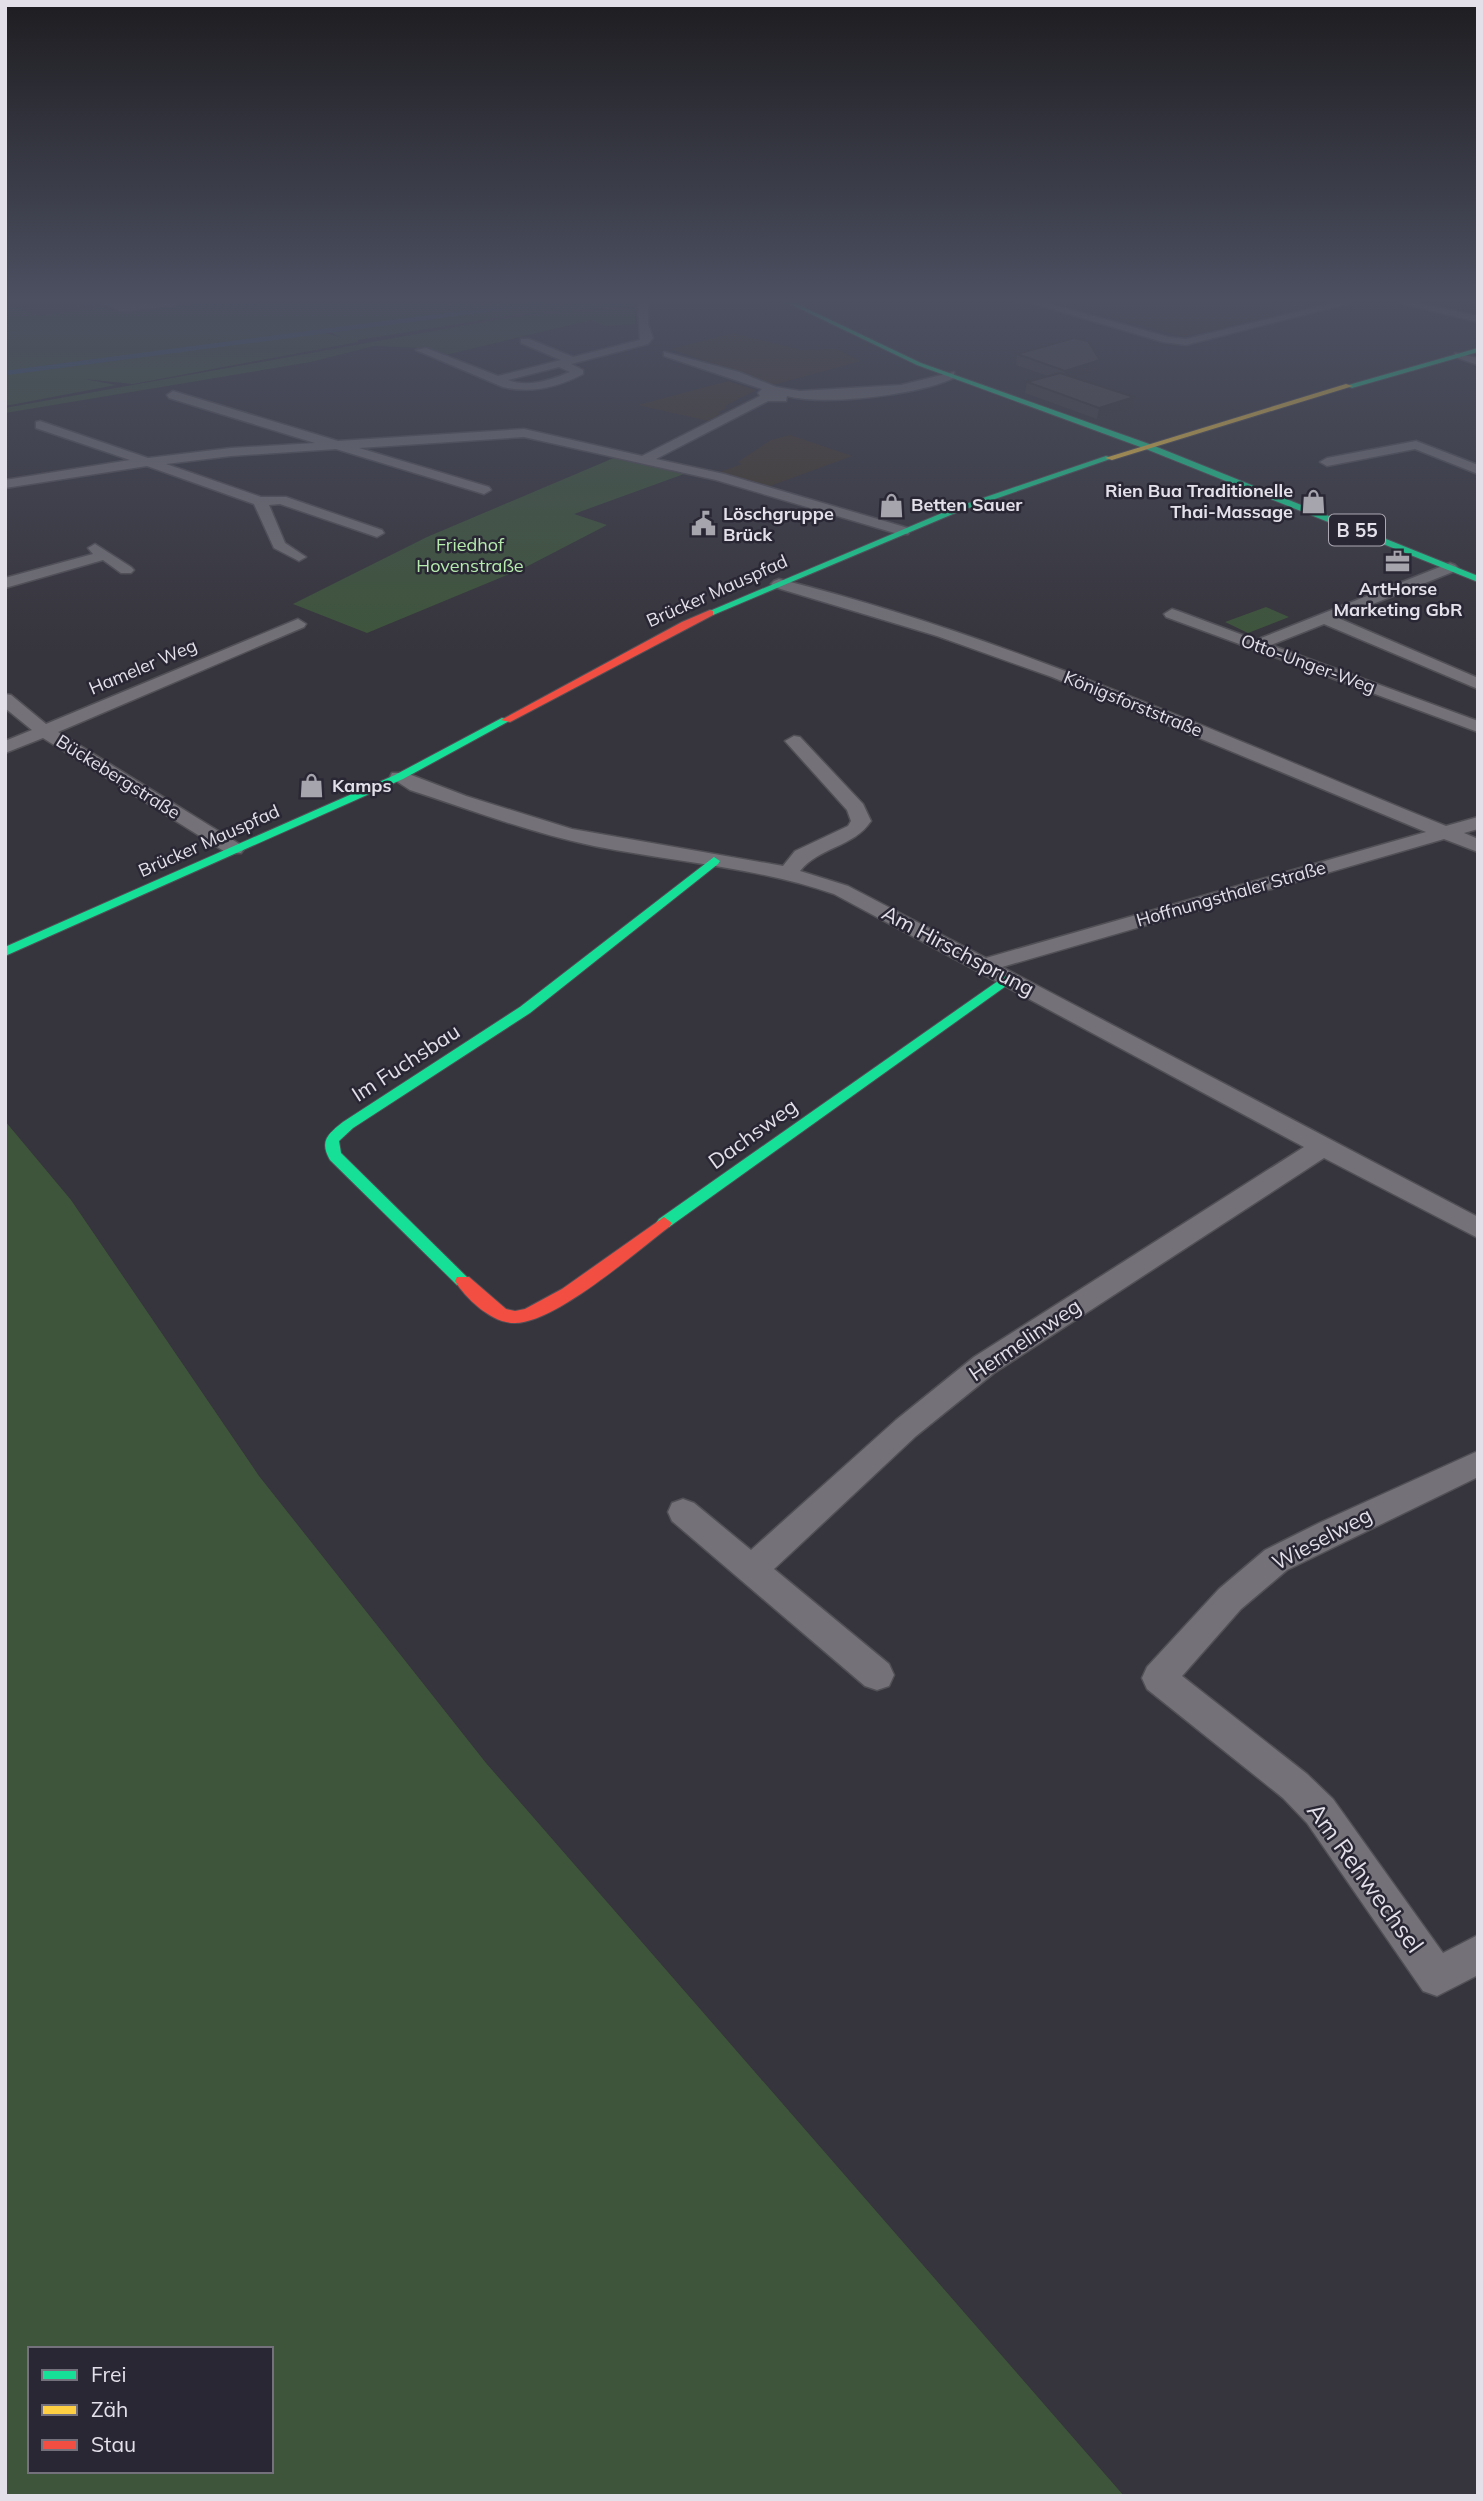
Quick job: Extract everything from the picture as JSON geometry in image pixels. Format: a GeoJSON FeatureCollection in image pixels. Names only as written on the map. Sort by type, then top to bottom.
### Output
{"type":"FeatureCollection","features":[{"type":"Feature","properties":{"kind":"main road","name":"B 55"},"geometry":{"type":"LineString","coordinates":[[1074,420],[1149,447],[1478,579]]}},
{"type":"Feature","properties":{"kind":"main road","name":"Brücker Mauspfad"},"geometry":{"type":"LineString","coordinates":[[5,952],[399,777],[676,628],[902,531],[1016,486],[1238,420]]}},
{"type":"Feature","properties":{"kind":"main road","name":"Im Fuchsbau"},"geometry":{"type":"LineString","coordinates":[[519,1318],[505,1317],[487,1304],[335,1156],[331,1148],[332,1139],[348,1125],[525,1010],[714,861]]}},
{"type":"Feature","properties":{"kind":"main road","name":"Dachsweg"},"geometry":{"type":"LineString","coordinates":[[519,1318],[550,1304],[1008,978]]}},
{"type":"Feature","properties":{"kind":"street"},"geometry":{"type":"LineString","coordinates":[[252,420],[477,488],[449,497]]}},
{"type":"Feature","properties":{"kind":"street"},"geometry":{"type":"LineString","coordinates":[[645,459],[719,420]]}},
{"type":"Feature","properties":{"kind":"street"},"geometry":{"type":"LineString","coordinates":[[40,425],[260,501],[281,500],[377,533]]}},
{"type":"Feature","properties":{"kind":"street"},"geometry":{"type":"LineString","coordinates":[[5,484],[147,462],[332,445],[524,433],[719,477],[902,531]]}},
{"type":"Feature","properties":{"kind":"street"},"geometry":{"type":"LineString","coordinates":[[1326,462],[1416,444],[1478,470]]}},
{"type":"Feature","properties":{"kind":"street"},"geometry":{"type":"LineString","coordinates":[[260,501],[279,545],[299,557]]}},
{"type":"Feature","properties":{"kind":"street"},"geometry":{"type":"LineString","coordinates":[[5,583],[100,551],[126,570]]}},
{"type":"Feature","properties":{"kind":"street"},"geometry":{"type":"LineString","coordinates":[[1256,645],[1450,568]]}},
{"type":"Feature","properties":{"kind":"street","name":"Königsforststraße"},"geometry":{"type":"LineString","coordinates":[[779,584],[899,618],[999,651],[1182,723],[1478,846]]}},
{"type":"Feature","properties":{"kind":"street","name":"Otto-Unger-Weg"},"geometry":{"type":"LineString","coordinates":[[1172,614],[1478,727]]}},
{"type":"Feature","properties":{"kind":"street"},"geometry":{"type":"LineString","coordinates":[[1323,618],[1478,684]]}},
{"type":"Feature","properties":{"kind":"street","name":"Hameler Weg"},"geometry":{"type":"LineString","coordinates":[[5,748],[298,624]]}},
{"type":"Feature","properties":{"kind":"street","name":"Bückebergstraße"},"geometry":{"type":"LineString","coordinates":[[5,699],[45,732],[234,849]]}},
{"type":"Feature","properties":{"kind":"street"},"geometry":{"type":"LineString","coordinates":[[1444,714],[1467,705]]}},
{"type":"Feature","properties":{"kind":"street"},"geometry":{"type":"LineString","coordinates":[[788,873],[802,855],[855,830],[861,821],[856,808],[794,741]]}},
{"type":"Feature","properties":{"kind":"street","name":"Am Hirschsprung"},"geometry":{"type":"LineString","coordinates":[[399,777],[417,786],[590,839],[788,873],[841,890],[1478,1228]]}},
{"type":"Feature","properties":{"kind":"street","name":"Hoffnungsthaler Straße"},"geometry":{"type":"LineString","coordinates":[[985,965],[1478,823]]}},
{"type":"Feature","properties":{"kind":"street","name":"Hermelinweg"},"geometry":{"type":"LineString","coordinates":[[752,1569],[906,1428],[984,1365],[1324,1146]]}},
{"type":"Feature","properties":{"kind":"street","name":"Wieselweg"},"geometry":{"type":"LineString","coordinates":[[1159,1678],[1230,1599],[1276,1560],[1478,1463]]}},
{"type":"Feature","properties":{"kind":"street"},"geometry":{"type":"LineString","coordinates":[[683,1512],[877,1675]]}},
{"type":"Feature","properties":{"kind":"street","name":"Am Rehwechsel"},"geometry":{"type":"LineString","coordinates":[[1159,1678],[1295,1786],[1320,1811],[1437,1977],[1478,1954]]}},
{"type":"Feature","properties":{"kind":"shaded area"},"geometry":{"type":"Polygon","coordinates":[[[790,435],[852,456],[770,486],[720,472],[742,464],[738,462],[771,440],[790,435]]]}},
{"type":"Feature","properties":{"kind":"green space","name":"Friedhof Hovenstraße"},"geometry":{"type":"Polygon","coordinates":[[[616,457],[684,474],[574,514],[607,525],[524,568],[367,633],[293,604],[427,537],[616,457]]]}},
{"type":"Feature","properties":{"kind":"green space"},"geometry":{"type":"Polygon","coordinates":[[[1266,607],[1289,617],[1248,633],[1225,622],[1266,607]]]}},
{"type":"Feature","properties":{"kind":"green space"},"geometry":{"type":"Polygon","coordinates":[[[5,1121],[71,1200],[259,1476],[486,1763],[1124,2496],[5,2496],[5,1121]]]}},
{"type":"Feature","properties":{"kind":"traffic: fast"},"geometry":{"type":"LineString","coordinates":[[1073,420],[1149,447],[1478,579]]}},
{"type":"Feature","properties":{"kind":"traffic: fast"},"geometry":{"type":"LineString","coordinates":[[710,613],[957,509],[1109,458]]}},
{"type":"Feature","properties":{"kind":"traffic: fast"},"geometry":{"type":"LineString","coordinates":[[5,952],[399,777],[506,720]]}},
{"type":"Feature","properties":{"kind":"traffic: fast"},"geometry":{"type":"LineString","coordinates":[[463,1281],[335,1156],[331,1148],[332,1139],[348,1125],[525,1010],[714,861]]}},
{"type":"Feature","properties":{"kind":"traffic: fast"},"geometry":{"type":"LineString","coordinates":[[664,1223],[1008,978]]}},
{"type":"Feature","properties":{"kind":"traffic: slow"},"geometry":{"type":"LineString","coordinates":[[1109,458],[1237,420]]}},
{"type":"Feature","properties":{"kind":"traffic: jam"},"geometry":{"type":"LineString","coordinates":[[506,720],[710,613]]}},
{"type":"Feature","properties":{"kind":"traffic: jam"},"geometry":{"type":"LineString","coordinates":[[463,1281],[500,1313],[515,1317],[528,1314],[567,1293],[664,1223]]}},
{"type":"Feature","properties":{"kind":"place","name":"Rien Bua Traditionelle Thai-Massage"},"geometry":{"type":"Point","coordinates":[1313,501]}},
{"type":"Feature","properties":{"kind":"place","name":"Betten Sauer"},"geometry":{"type":"Point","coordinates":[891,505]}},
{"type":"Feature","properties":{"kind":"place","name":"Löschgruppe Brück"},"geometry":{"type":"Point","coordinates":[703,524]}},
{"type":"Feature","properties":{"kind":"place","name":"ArtHorse Marketing GbR"},"geometry":{"type":"Point","coordinates":[1398,562]}},
{"type":"Feature","properties":{"kind":"place","name":"Kamps"},"geometry":{"type":"Point","coordinates":[312,786]}}]}
